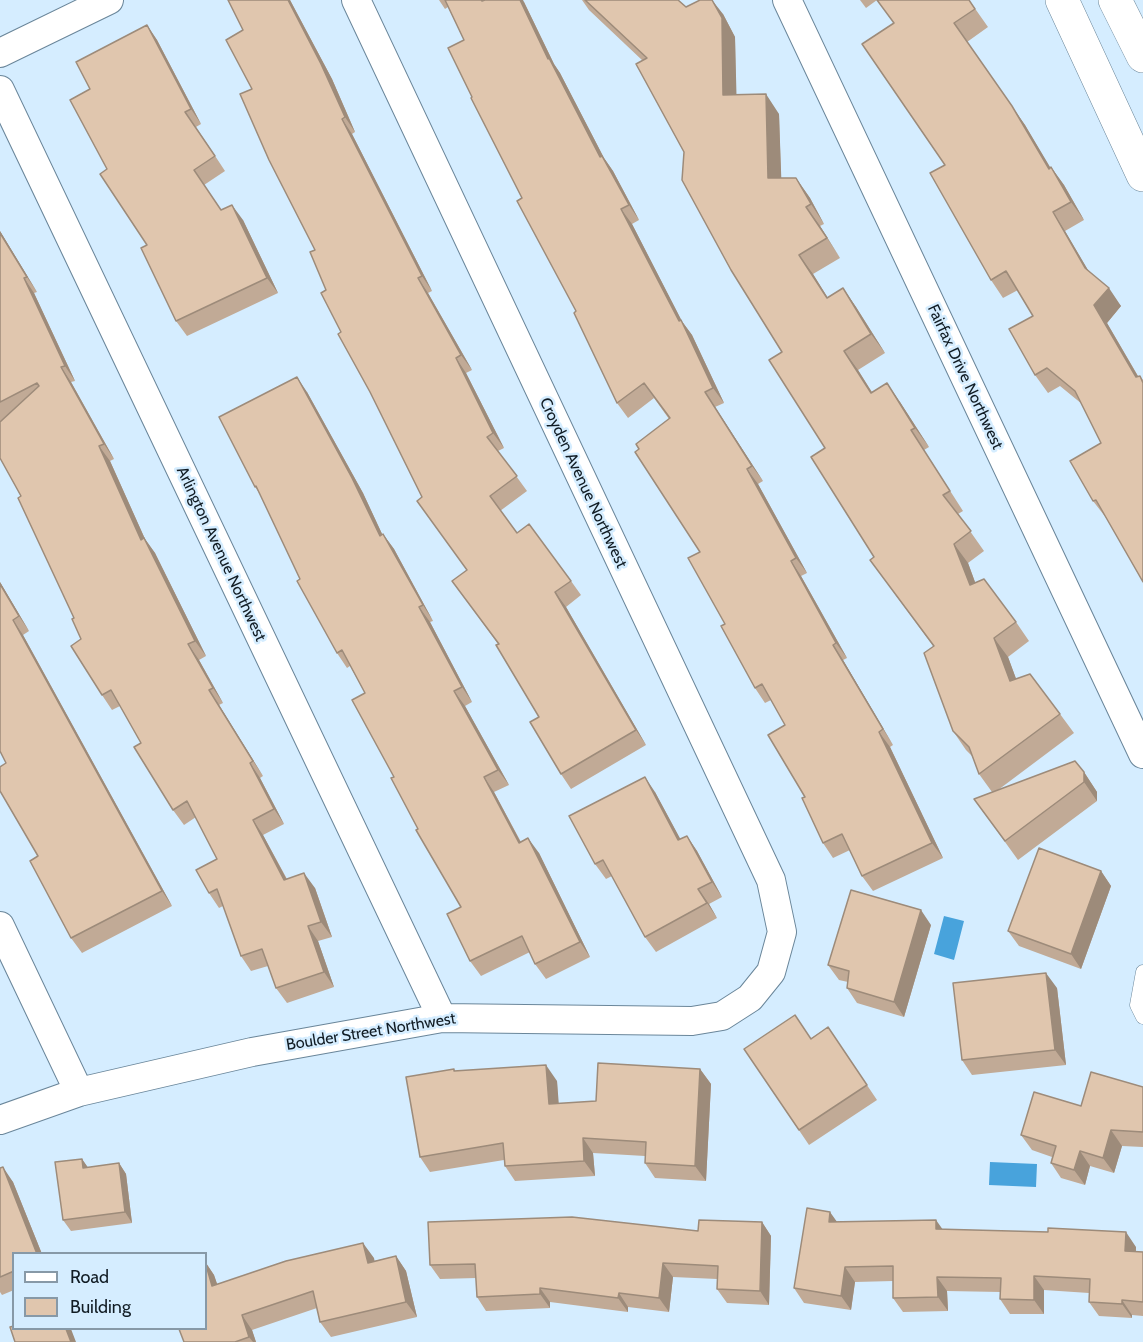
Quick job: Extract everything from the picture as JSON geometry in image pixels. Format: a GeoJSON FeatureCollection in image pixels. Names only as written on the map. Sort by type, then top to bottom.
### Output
{"type":"FeatureCollection","features":[{"type":"Feature","properties":{"kind":"street"},"geometry":{"type":"LineString","coordinates":[[0,53],[109,0]]}},
{"type":"Feature","properties":{"kind":"street","name":"Croyden Avenue Northwest"},"geometry":{"type":"LineString","coordinates":[[356,0],[771,880],[782,932],[771,972]]}},
{"type":"Feature","properties":{"kind":"street","name":"Fairfax Drive Northwest"},"geometry":{"type":"LineString","coordinates":[[788,0],[1143,754]]}},
{"type":"Feature","properties":{"kind":"street"},"geometry":{"type":"LineString","coordinates":[[1062,0],[1143,175]]}},
{"type":"Feature","properties":{"kind":"street"},"geometry":{"type":"LineString","coordinates":[[1115,0],[1143,56]]}},
{"type":"Feature","properties":{"kind":"street","name":"Arlington Avenue Northwest"},"geometry":{"type":"LineString","coordinates":[[0,90],[442,1018]]}},
{"type":"Feature","properties":{"kind":"street"},"geometry":{"type":"LineString","coordinates":[[0,926],[80,1092]]}},
{"type":"Feature","properties":{"kind":"street","name":"Boulder Street Northwest"},"geometry":{"type":"LineString","coordinates":[[0,1120],[80,1092],[252,1052],[442,1018],[692,1021],[722,1016],[750,998],[771,972]]}},
{"type":"Feature","properties":{"kind":"lane"},"geometry":{"type":"LineString","coordinates":[[1143,972],[1137,1005],[1143,1017]]}},
{"type":"Feature","properties":{"kind":"water"},"geometry":{"type":"Polygon","coordinates":[[[944,916],[964,921],[954,960],[934,954],[944,916]]]}},
{"type":"Feature","properties":{"kind":"water"},"geometry":{"type":"Polygon","coordinates":[[[990,1162],[1037,1164],[1036,1187],[989,1185],[990,1162]]]}},
{"type":"Feature","properties":{"kind":"building"},"geometry":{"type":"Polygon","coordinates":[[[228,0],[288,0],[321,64],[345,117],[342,119],[422,276],[418,278],[461,355],[456,358],[493,433],[487,437],[517,476],[490,496],[517,533],[529,524],[571,581],[555,592],[636,730],[561,774],[530,722],[539,717],[496,645],[499,644],[452,581],[467,570],[417,501],[422,497],[370,392],[338,334],[341,332],[321,293],[326,290],[310,252],[315,250],[269,160],[240,94],[252,89],[226,40],[243,30],[228,0]]]}},
{"type":"Feature","properties":{"kind":"building"},"geometry":{"type":"Polygon","coordinates":[[[445,0],[520,0],[548,59],[600,157],[602,156],[629,205],[621,209],[679,321],[681,320],[713,388],[705,392],[752,466],[747,469],[796,558],[791,561],[836,643],[833,645],[883,729],[879,732],[932,843],[862,876],[842,834],[823,843],[802,798],[805,797],[768,735],[785,725],[762,684],[755,688],[721,626],[725,624],[688,558],[700,552],[635,452],[639,449],[636,444],[670,418],[644,383],[617,403],[574,313],[576,311],[517,201],[522,198],[448,48],[464,40],[445,0]]]}},
{"type":"Feature","properties":{"kind":"building"},"geometry":{"type":"Polygon","coordinates":[[[585,0],[678,0],[686,7],[700,0],[712,0],[722,18],[723,95],[766,94],[768,178],[796,178],[811,204],[806,207],[827,238],[799,255],[827,298],[843,288],[871,334],[844,351],[871,393],[887,383],[915,428],[911,430],[950,491],[943,495],[971,531],[954,544],[970,585],[984,579],[1016,622],[994,638],[1010,681],[1030,674],[1060,714],[979,774],[969,747],[953,731],[924,653],[934,646],[870,560],[874,557],[811,457],[825,448],[769,360],[782,352],[731,270],[682,180],[684,152],[636,64],[647,58],[585,0]]]}},
{"type":"Feature","properties":{"kind":"building"},"geometry":{"type":"Polygon","coordinates":[[[877,0],[969,0],[975,9],[954,23],[1012,106],[1071,202],[1053,212],[1085,268],[1109,288],[1094,305],[1136,377],[1140,376],[1143,383],[1143,582],[1096,500],[1093,501],[1070,461],[1101,443],[1075,391],[1047,368],[1035,375],[1009,329],[1033,316],[1006,271],[991,280],[930,173],[945,165],[862,44],[894,23],[877,0]]]}},
{"type":"Feature","properties":{"kind":"building"},"geometry":{"type":"Polygon","coordinates":[[[147,25],[191,109],[185,112],[215,156],[194,170],[221,210],[232,205],[267,278],[176,321],[141,248],[147,245],[100,174],[107,169],[70,100],[90,89],[76,62],[147,25]]]}},
{"type":"Feature","properties":{"kind":"building"},"geometry":{"type":"Polygon","coordinates":[[[0,233],[27,277],[24,278],[65,366],[61,367],[104,444],[99,446],[141,540],[144,538],[195,641],[188,644],[213,688],[209,690],[253,761],[250,763],[274,809],[253,820],[284,880],[304,873],[321,922],[308,926],[324,972],[276,988],[262,949],[241,956],[217,889],[209,893],[196,870],[217,859],[187,801],[173,810],[134,747],[141,743],[111,690],[102,695],[71,646],[81,639],[72,619],[74,618],[18,498],[21,496],[0,458],[0,422],[39,386],[37,383],[0,402],[0,233]]]}},
{"type":"Feature","properties":{"kind":"building"},"geometry":{"type":"Polygon","coordinates":[[[297,377],[352,478],[380,536],[383,534],[423,605],[419,607],[462,687],[454,691],[498,770],[484,777],[519,843],[528,838],[580,942],[535,964],[522,936],[470,961],[447,914],[461,907],[416,830],[418,829],[391,778],[394,777],[352,700],[365,693],[342,650],[337,653],[297,581],[300,579],[256,486],[219,417],[297,377]]]}},
{"type":"Feature","properties":{"kind":"building"},"geometry":{"type":"Polygon","coordinates":[[[0,584],[19,616],[13,620],[162,891],[71,938],[30,861],[38,856],[0,791],[0,767],[6,763],[0,751],[0,584]]]}},
{"type":"Feature","properties":{"kind":"building"},"geometry":{"type":"Polygon","coordinates":[[[1075,761],[1084,772],[1084,782],[1005,841],[974,799],[1075,761]]]}},
{"type":"Feature","properties":{"kind":"building"},"geometry":{"type":"Polygon","coordinates":[[[645,777],[678,840],[687,836],[712,882],[698,889],[707,903],[645,937],[603,860],[595,864],[569,816],[645,777]]]}},
{"type":"Feature","properties":{"kind":"building"},"geometry":{"type":"Polygon","coordinates":[[[1039,848],[1101,871],[1071,954],[1008,931],[1039,848]]]}},
{"type":"Feature","properties":{"kind":"building"},"geometry":{"type":"Polygon","coordinates":[[[851,890],[921,910],[894,1002],[847,988],[849,971],[828,965],[851,890]]]}},
{"type":"Feature","properties":{"kind":"building"},"geometry":{"type":"Polygon","coordinates":[[[1046,973],[1055,1050],[962,1060],[953,983],[1046,973]]]}},
{"type":"Feature","properties":{"kind":"building"},"geometry":{"type":"Polygon","coordinates":[[[795,1015],[811,1039],[828,1027],[867,1085],[799,1130],[744,1049],[795,1015]]]}},
{"type":"Feature","properties":{"kind":"building"},"geometry":{"type":"Polygon","coordinates":[[[598,1063],[700,1069],[695,1166],[645,1163],[646,1142],[583,1138],[584,1161],[505,1166],[503,1143],[420,1157],[406,1077],[454,1069],[454,1071],[546,1065],[549,1104],[596,1101],[598,1063]]]}},
{"type":"Feature","properties":{"kind":"building"},"geometry":{"type":"Polygon","coordinates":[[[1091,1072],[1143,1087],[1143,1132],[1111,1130],[1103,1158],[1080,1151],[1074,1170],[1051,1163],[1056,1146],[1021,1135],[1034,1092],[1081,1106],[1091,1072]]]}},
{"type":"Feature","properties":{"kind":"building"},"geometry":{"type":"Polygon","coordinates":[[[82,1159],[83,1168],[119,1163],[125,1212],[63,1220],[55,1162],[82,1159]]]}},
{"type":"Feature","properties":{"kind":"building"},"geometry":{"type":"Polygon","coordinates":[[[3,1167],[36,1252],[12,1252],[12,1272],[0,1277],[0,1168],[3,1167]]]}},
{"type":"Feature","properties":{"kind":"building"},"geometry":{"type":"Polygon","coordinates":[[[807,1208],[830,1212],[829,1222],[936,1220],[936,1229],[1048,1232],[1048,1228],[1126,1232],[1125,1251],[1143,1252],[1143,1302],[1122,1300],[1122,1304],[1089,1302],[1090,1279],[1034,1276],[1034,1300],[1000,1299],[1001,1278],[937,1277],[938,1297],[893,1298],[893,1266],[845,1267],[841,1296],[794,1288],[807,1208]]]}},
{"type":"Feature","properties":{"kind":"building"},"geometry":{"type":"Polygon","coordinates":[[[572,1217],[698,1231],[699,1220],[762,1222],[760,1291],[717,1289],[718,1266],[663,1263],[659,1298],[619,1293],[618,1298],[540,1288],[540,1294],[477,1297],[475,1264],[430,1265],[428,1222],[572,1217]]]}},
{"type":"Feature","properties":{"kind":"building"},"geometry":{"type":"Polygon","coordinates":[[[363,1243],[368,1263],[396,1256],[406,1302],[320,1322],[313,1291],[242,1315],[249,1337],[235,1342],[184,1342],[179,1330],[207,1330],[207,1268],[212,1286],[286,1261],[363,1243]]]}},
{"type":"Feature","properties":{"kind":"building"},"geometry":{"type":"Polygon","coordinates":[[[12,1326],[12,1330],[66,1330],[71,1342],[15,1342],[10,1327],[12,1326]]]}}]}
